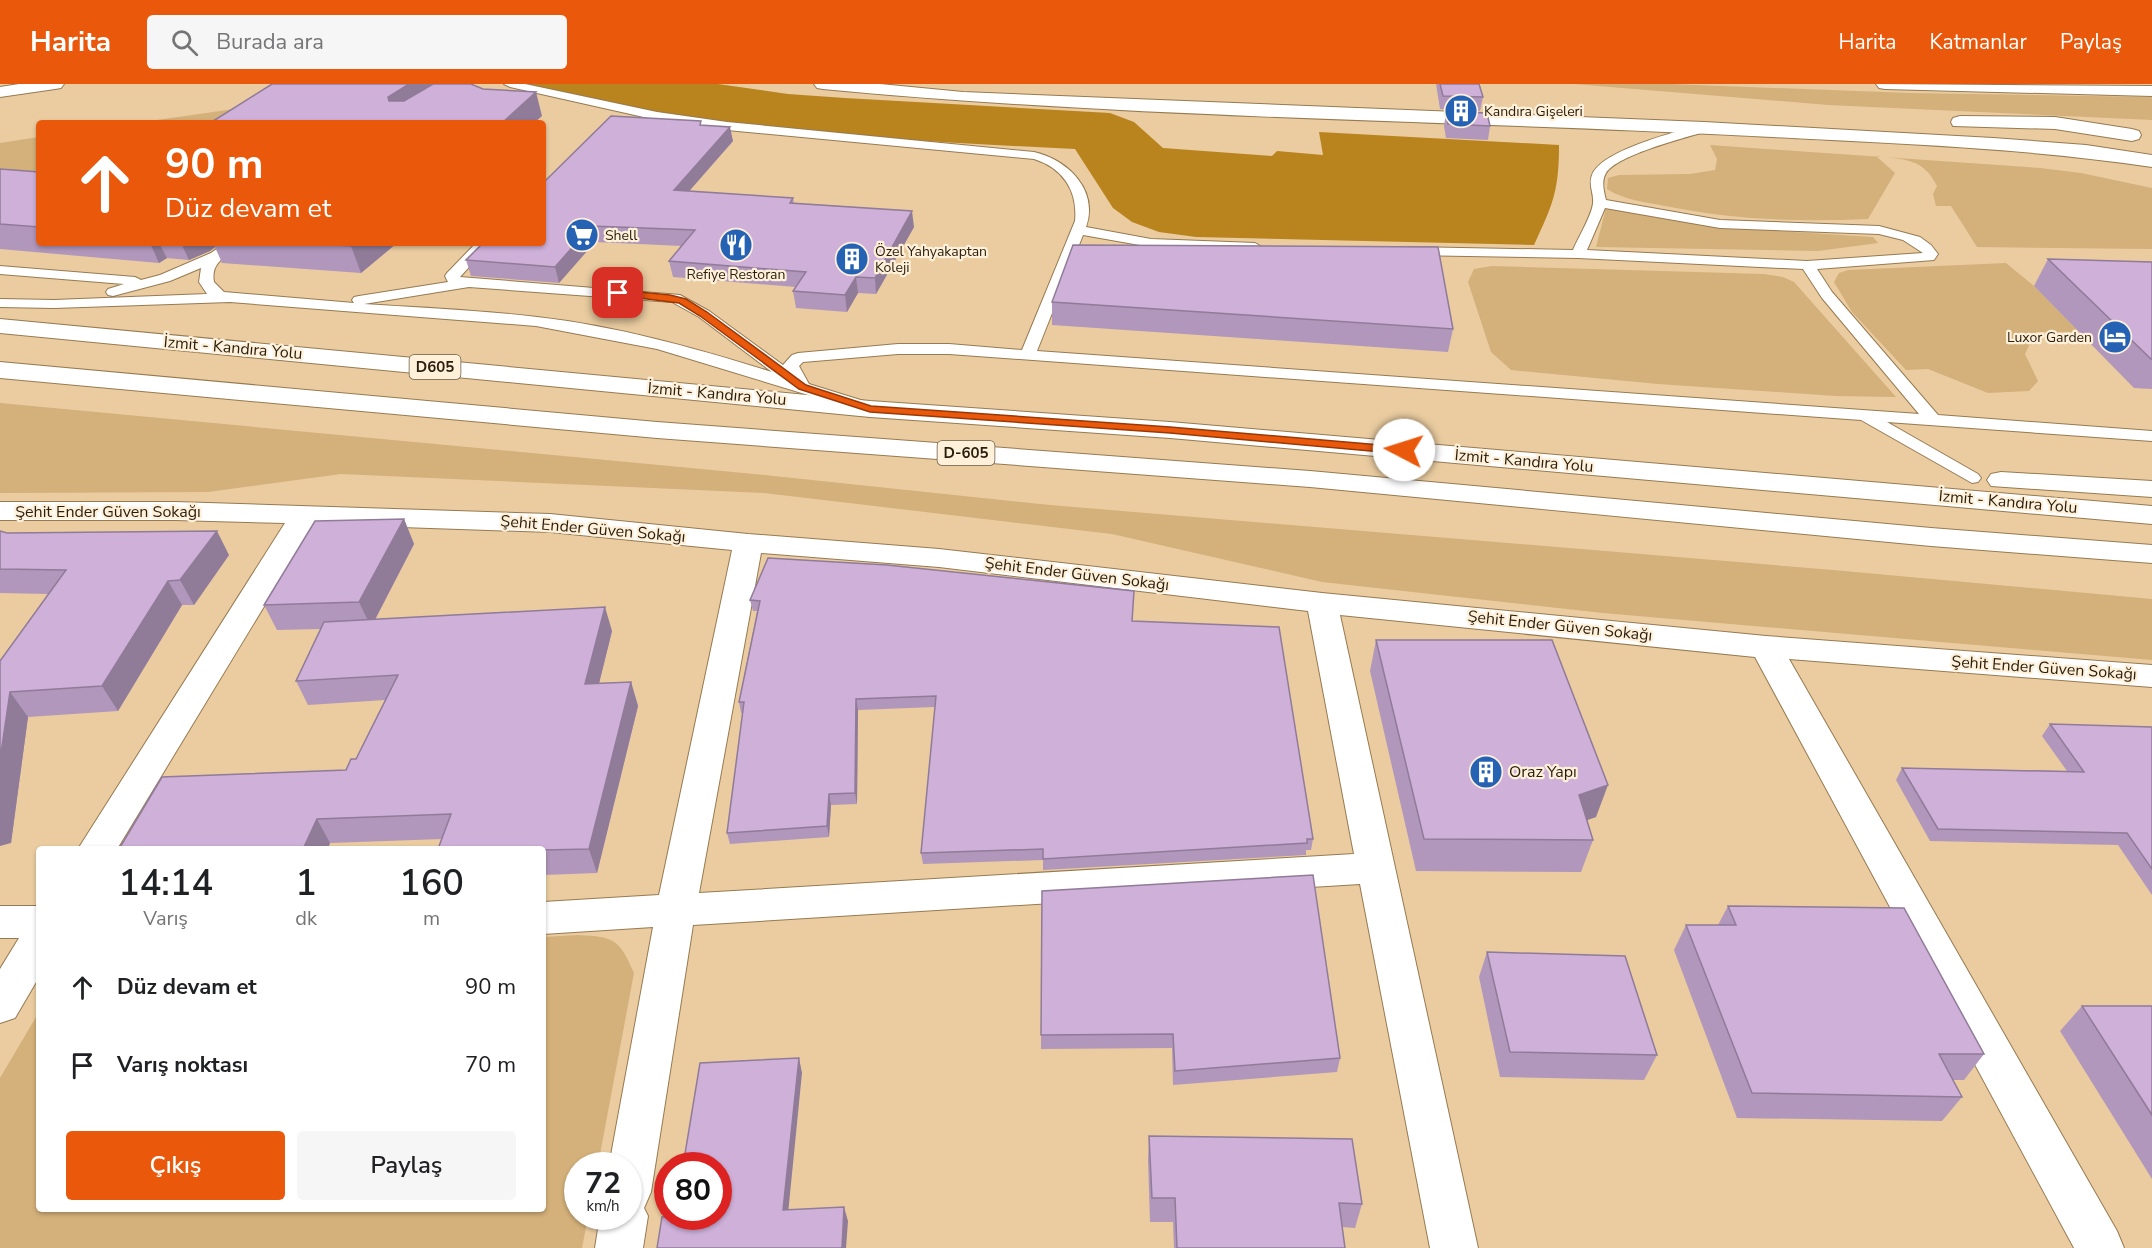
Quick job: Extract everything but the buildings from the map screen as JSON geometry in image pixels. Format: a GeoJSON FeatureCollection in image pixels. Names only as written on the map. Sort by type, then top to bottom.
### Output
{"type":"FeatureCollection","features":[{"type":"Feature","properties":{"kind":"main road"},"geometry":{"type":"LineString","coordinates":[[0,92],[55,84]]}},
{"type":"Feature","properties":{"kind":"main road"},"geometry":{"type":"LineString","coordinates":[[823,84],[963,97],[1704,128],[2086,151],[2152,161]]}},
{"type":"Feature","properties":{"kind":"main road"},"geometry":{"type":"LineString","coordinates":[[993,84],[1148,87]]}},
{"type":"Feature","properties":{"kind":"main road"},"geometry":{"type":"LineString","coordinates":[[1885,84],[2152,91]]}},
{"type":"Feature","properties":{"kind":"main road"},"geometry":{"type":"LineString","coordinates":[[1680,109],[1715,111]]}},
{"type":"Feature","properties":{"kind":"main road"},"geometry":{"type":"LineString","coordinates":[[2149,133],[2055,123],[1941,122],[2096,139],[2152,148]]}},
{"type":"Feature","properties":{"kind":"main road"},"geometry":{"type":"LineString","coordinates":[[1901,140],[1978,152],[2093,163],[2152,174]]}},
{"type":"Feature","properties":{"kind":"main road","name":"İzmit - Kandıra Yolu"},"geometry":{"type":"LineString","coordinates":[[4,311],[870,409],[1170,430],[2152,515]]}},
{"type":"Feature","properties":{"kind":"main road","name":"D-605"},"geometry":{"type":"LineString","coordinates":[[0,370],[657,430],[1310,479],[1931,537]]}},
{"type":"Feature","properties":{"kind":"main road"},"geometry":{"type":"LineString","coordinates":[[1170,430],[1421,432],[1972,478],[2152,489]]}},
{"type":"Feature","properties":{"kind":"main road","name":"Şehit Ender Güven Sokağı"},"geometry":{"type":"LineString","coordinates":[[0,511],[175,511],[550,523],[748,543],[939,558],[1322,603],[1766,647],[2152,676]]}},
{"type":"Feature","properties":{"kind":"main road"},"geometry":{"type":"LineString","coordinates":[[99,846],[305,515]]}},
{"type":"Feature","properties":{"kind":"main road"},"geometry":{"type":"LineString","coordinates":[[1931,537],[2152,554]]}},
{"type":"Feature","properties":{"kind":"main road"},"geometry":{"type":"LineString","coordinates":[[1931,537],[2152,573]]}},
{"type":"Feature","properties":{"kind":"main road"},"geometry":{"type":"LineString","coordinates":[[635,1152],[676,910],[748,543]]}},
{"type":"Feature","properties":{"kind":"main road"},"geometry":{"type":"LineString","coordinates":[[1322,603],[1454,1248]]}},
{"type":"Feature","properties":{"kind":"main road"},"geometry":{"type":"LineString","coordinates":[[1766,647],[2100,1248]]}},
{"type":"Feature","properties":{"kind":"main road"},"geometry":{"type":"LineString","coordinates":[[546,918],[1375,868]]}},
{"type":"Feature","properties":{"kind":"main road"},"geometry":{"type":"LineString","coordinates":[[0,922],[36,939]]}},
{"type":"Feature","properties":{"kind":"main road"},"geometry":{"type":"LineString","coordinates":[[0,1005],[36,943]]}},
{"type":"Feature","properties":{"kind":"main road"},"geometry":{"type":"LineString","coordinates":[[619,1248],[622,1230]]}},
{"type":"Feature","properties":{"kind":"lane"},"geometry":{"type":"LineString","coordinates":[[510,84],[657,116],[727,126],[1002,151],[1042,158],[1054,163],[1064,170],[1077,191],[1084,214],[1028,353]]}},
{"type":"Feature","properties":{"kind":"lane"},"geometry":{"type":"LineString","coordinates":[[1578,254],[1600,203],[1597,177],[1601,168],[1615,158],[1704,128]]}},
{"type":"Feature","properties":{"kind":"lane"},"geometry":{"type":"LineString","coordinates":[[1394,251],[1578,254],[1807,265],[1929,257],[1931,254],[1919,242],[1901,234],[1879,230],[1720,224],[1600,203]]}},
{"type":"Feature","properties":{"kind":"lane"},"geometry":{"type":"LineString","coordinates":[[1077,230],[1158,244],[1265,247]]}},
{"type":"Feature","properties":{"kind":"lane"},"geometry":{"type":"LineString","coordinates":[[4,311],[153,282],[216,256],[230,246]]}},
{"type":"Feature","properties":{"kind":"lane"},"geometry":{"type":"LineString","coordinates":[[481,246],[452,276],[454,280],[675,298],[704,314],[803,387]]}},
{"type":"Feature","properties":{"kind":"lane"},"geometry":{"type":"LineString","coordinates":[[216,256],[208,270],[206,285],[214,294],[230,298]]}},
{"type":"Feature","properties":{"kind":"lane"},"geometry":{"type":"LineString","coordinates":[[1807,265],[1827,295],[1933,420]]}},
{"type":"Feature","properties":{"kind":"lane"},"geometry":{"type":"LineString","coordinates":[[0,270],[153,282]]}},
{"type":"Feature","properties":{"kind":"lane"},"geometry":{"type":"LineString","coordinates":[[325,305],[469,283]]}},
{"type":"Feature","properties":{"kind":"lane"},"geometry":{"type":"LineString","coordinates":[[4,311],[230,298],[524,320],[572,326],[676,348],[870,409]]}},
{"type":"Feature","properties":{"kind":"lane"},"geometry":{"type":"LineString","coordinates":[[803,387],[791,366],[798,358],[924,348],[1028,353],[2152,436]]}},
{"type":"Feature","properties":{"kind":"lane"},"geometry":{"type":"LineString","coordinates":[[1865,416],[1972,478]]}},
{"type":"Feature","properties":{"kind":"shaded area"},"geometry":{"type":"Polygon","coordinates":[[[527,84],[718,84],[788,94],[1110,113],[1134,122],[1163,148],[1272,156],[1277,151],[1323,155],[1319,132],[1559,145],[1558,174],[1554,197],[1534,245],[1196,237],[1159,232],[1132,222],[1113,208],[1075,149],[868,137],[731,123],[594,100],[527,84]]]}},
{"type":"Feature","properties":{"kind":"shaded area"},"geometry":{"type":"Polygon","coordinates":[[[1574,84],[1670,84],[1910,93],[2152,97],[2152,120],[1828,105],[1574,84]]]}},
{"type":"Feature","properties":{"kind":"shaded area"},"geometry":{"type":"Polygon","coordinates":[[[248,107],[245,120],[157,120],[248,107]]]}},
{"type":"Feature","properties":{"kind":"shaded area"},"geometry":{"type":"Polygon","coordinates":[[[36,137],[36,189],[0,186],[0,143],[36,137]]]}},
{"type":"Feature","properties":{"kind":"shaded area"},"geometry":{"type":"Polygon","coordinates":[[[1710,145],[1877,157],[1895,173],[1868,219],[1791,220],[1741,217],[1691,211],[1635,200],[1607,189],[1608,178],[1619,175],[1690,174],[1715,170],[1717,159],[1710,145]]]}},
{"type":"Feature","properties":{"kind":"shaded area"},"geometry":{"type":"Polygon","coordinates":[[[1886,157],[2040,168],[2081,173],[2152,188],[2152,249],[1977,247],[1951,206],[1936,206],[1933,194],[1937,186],[1925,170],[1911,162],[1886,157]]]}},
{"type":"Feature","properties":{"kind":"shaded area"},"geometry":{"type":"Polygon","coordinates":[[[1606,208],[1746,229],[1873,237],[1878,243],[1818,251],[1596,247],[1606,208]]]}},
{"type":"Feature","properties":{"kind":"shaded area"},"geometry":{"type":"Polygon","coordinates":[[[2006,263],[2034,286],[2079,332],[2036,332],[2025,354],[2038,381],[2029,391],[1988,393],[1928,369],[1906,370],[1852,312],[1834,282],[1839,273],[1848,270],[2006,263]]]}},
{"type":"Feature","properties":{"kind":"shaded area"},"geometry":{"type":"Polygon","coordinates":[[[1492,266],[1764,274],[1783,277],[1794,282],[1896,397],[1836,396],[1658,384],[1511,370],[1491,352],[1468,282],[1474,269],[1492,266]]]}},
{"type":"Feature","properties":{"kind":"shaded area"},"geometry":{"type":"Polygon","coordinates":[[[0,403],[754,474],[1050,505],[2152,599],[2152,660],[1603,613],[1322,582],[1112,534],[764,493],[341,474],[208,492],[0,493],[0,403]]]}},
{"type":"Feature","properties":{"kind":"shaded area"},"geometry":{"type":"Polygon","coordinates":[[[578,935],[600,937],[614,942],[619,947],[634,973],[600,1152],[564,1152],[564,1230],[585,1230],[582,1248],[0,1248],[0,1078],[36,1017],[36,1212],[546,1212],[546,937],[578,935]]]}},
{"type":"Feature","properties":{"kind":"place","name":"Kandıra Gişeleri"},"geometry":{"type":"Point","coordinates":[1461,111]}},
{"type":"Feature","properties":{"kind":"place","name":"Shell"},"geometry":{"type":"Point","coordinates":[582,235]}},
{"type":"Feature","properties":{"kind":"place","name":"Refiye Restoran"},"geometry":{"type":"Point","coordinates":[736,245]}},
{"type":"Feature","properties":{"kind":"place","name":"Özel Yahyakaptan Koleji"},"geometry":{"type":"Point","coordinates":[852,259]}},
{"type":"Feature","properties":{"kind":"place","name":"Luxor Garden"},"geometry":{"type":"Point","coordinates":[2115,337]}},
{"type":"Feature","properties":{"kind":"place","name":"Oraz Yapı"},"geometry":{"type":"Point","coordinates":[1486,772]}},
{"type":"Feature","properties":{"kind":"route"},"geometry":{"type":"LineString","coordinates":[[618,293],[675,298],[683,301],[803,387],[870,409],[1170,430],[1404,450]]}}]}
